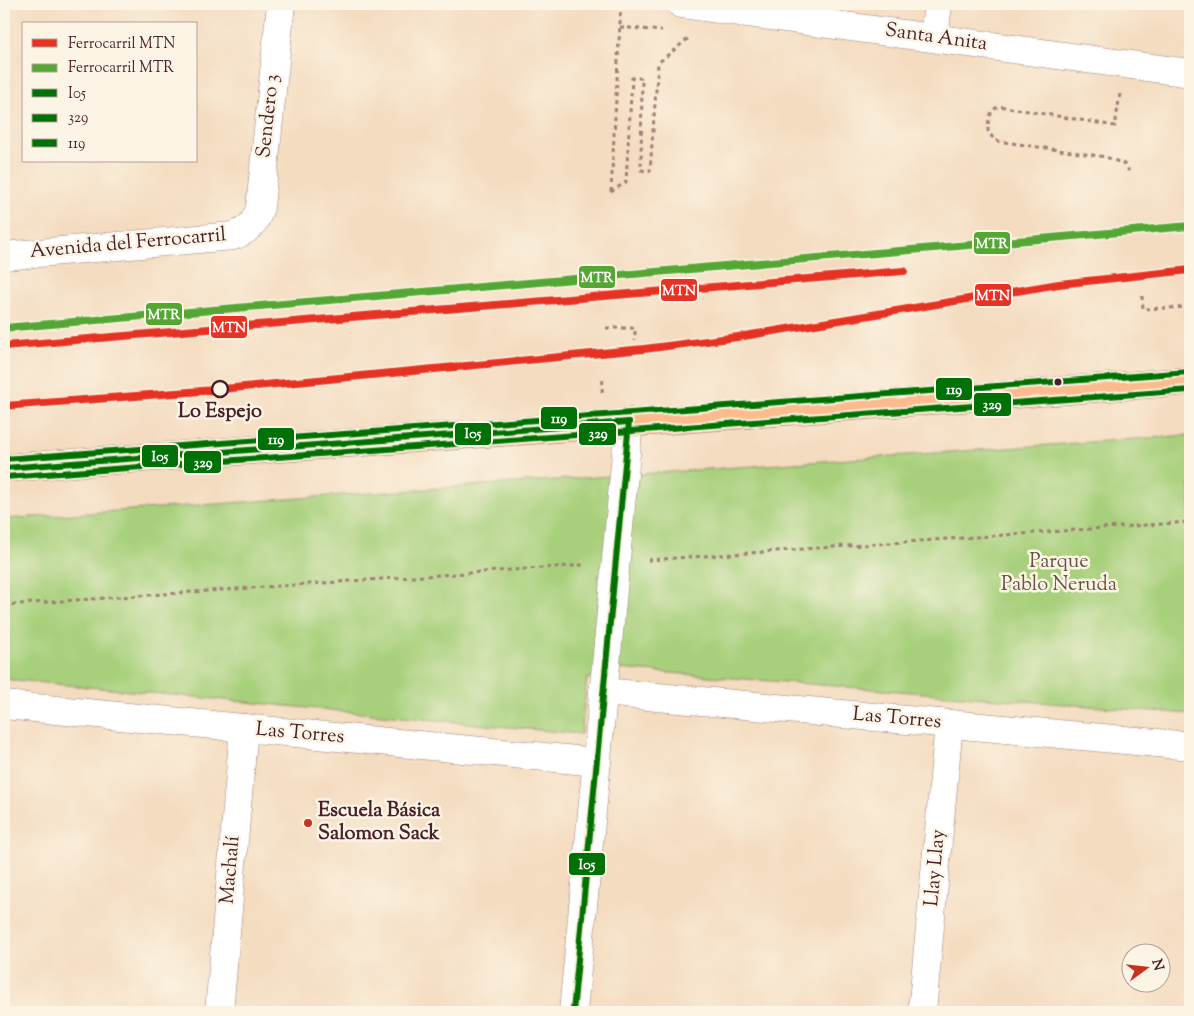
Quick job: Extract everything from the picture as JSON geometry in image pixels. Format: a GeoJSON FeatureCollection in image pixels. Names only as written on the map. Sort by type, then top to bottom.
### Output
{"type":"FeatureCollection","features":[{"type":"Feature","properties":{"kind":"main road"},"geometry":{"type":"LineString","coordinates":[[4,468],[629,422],[865,407],[1190,381]]}},
{"type":"Feature","properties":{"kind":"street","name":"Sendero 3"},"geometry":{"type":"LineString","coordinates":[[251,227],[257,218],[260,207],[281,4]]}},
{"type":"Feature","properties":{"kind":"street","name":"Santa Anita"},"geometry":{"type":"LineString","coordinates":[[681,4],[1190,73]]}},
{"type":"Feature","properties":{"kind":"street"},"geometry":{"type":"LineString","coordinates":[[934,37],[938,4]]}},
{"type":"Feature","properties":{"kind":"street","name":"Avenida del Ferrocarril"},"geometry":{"type":"LineString","coordinates":[[4,256],[233,236],[243,233],[251,227]]}},
{"type":"Feature","properties":{"kind":"street"},"geometry":{"type":"LineString","coordinates":[[574,1012],[629,422]]}},
{"type":"Feature","properties":{"kind":"street","name":"Las Torres"},"geometry":{"type":"LineString","coordinates":[[603,692],[1190,746]]}},
{"type":"Feature","properties":{"kind":"street","name":"Las Torres"},"geometry":{"type":"LineString","coordinates":[[4,705],[597,762]]}},
{"type":"Feature","properties":{"kind":"street","name":"Llay Llay"},"geometry":{"type":"LineString","coordinates":[[922,1012],[949,724]]}},
{"type":"Feature","properties":{"kind":"street","name":"Machalí"},"geometry":{"type":"LineString","coordinates":[[219,1012],[244,728]]}},
{"type":"Feature","properties":{"kind":"path"},"geometry":{"type":"LineString","coordinates":[[621,4],[611,192],[626,182],[632,78],[642,78],[641,170],[650,171],[658,63],[695,34],[686,33]]}},
{"type":"Feature","properties":{"kind":"path"},"geometry":{"type":"LineString","coordinates":[[620,27],[667,31]]}},
{"type":"Feature","properties":{"kind":"path"},"geometry":{"type":"LineString","coordinates":[[1125,64],[1115,126],[999,106],[990,115],[988,132],[994,140],[998,141],[1106,157],[1124,164],[1129,171]]}},
{"type":"Feature","properties":{"kind":"path"},"geometry":{"type":"LineString","coordinates":[[1142,296],[1143,309],[1190,307]]}},
{"type":"Feature","properties":{"kind":"path"},"geometry":{"type":"LineString","coordinates":[[606,328],[635,328],[636,340]]}},
{"type":"Feature","properties":{"kind":"path"},"geometry":{"type":"LineString","coordinates":[[602,392],[603,378]]}},
{"type":"Feature","properties":{"kind":"green space","name":"Parque Pablo Neruda"},"geometry":{"type":"Polygon","coordinates":[[[1190,435],[1190,714],[619,669],[587,679],[581,734],[4,679],[4,519],[1190,435]]]}},
{"type":"Feature","properties":{"kind":"rail line","name":"MTR"},"geometry":{"type":"LineString","coordinates":[[4,328],[1190,226]]}},
{"type":"Feature","properties":{"kind":"rail line","name":"MTN"},"geometry":{"type":"LineString","coordinates":[[4,406],[202,391],[644,349],[738,337],[1059,284],[1190,270]]}},
{"type":"Feature","properties":{"kind":"rail line","name":"MTN"},"geometry":{"type":"LineString","coordinates":[[4,346],[904,271]]}},
{"type":"Feature","properties":{"kind":"transit line","name":"119"},"geometry":{"type":"LineString","coordinates":[[4,459],[1189,372]]}},
{"type":"Feature","properties":{"kind":"transit line","name":"329"},"geometry":{"type":"LineString","coordinates":[[5,477],[1190,390]]}},
{"type":"Feature","properties":{"kind":"transit line","name":"I05"},"geometry":{"type":"LineString","coordinates":[[4,468],[629,422]]}},
{"type":"Feature","properties":{"kind":"transit line","name":"I05"},"geometry":{"type":"LineString","coordinates":[[573,1012],[629,422]]}},
{"type":"Feature","properties":{"kind":"place","name":"Lo Espejo"},"geometry":{"type":"Point","coordinates":[220,389]}},
{"type":"Feature","properties":{"kind":"place","name":"Escuela Básica Salomon Sack"},"geometry":{"type":"Point","coordinates":[308,823]}}]}
